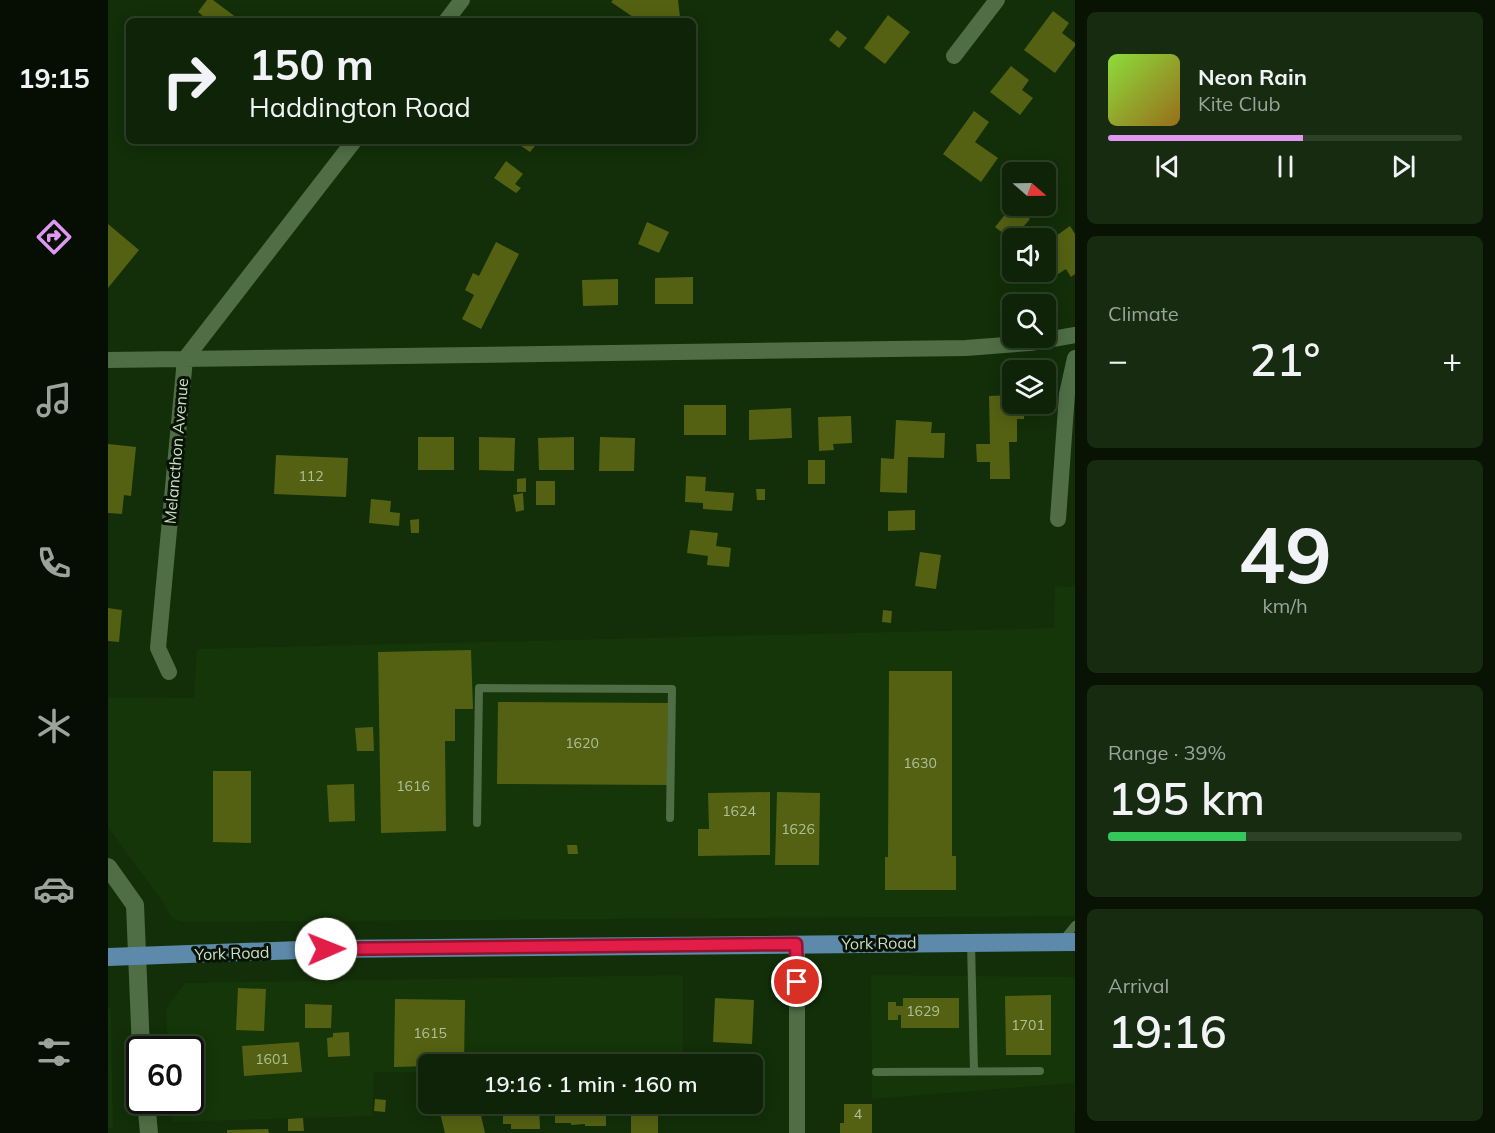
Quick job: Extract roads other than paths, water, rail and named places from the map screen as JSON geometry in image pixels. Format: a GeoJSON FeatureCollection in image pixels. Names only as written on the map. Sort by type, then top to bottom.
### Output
{"type":"FeatureCollection","features":[{"type":"Feature","properties":{"kind":"main road","name":"York Road"},"geometry":{"type":"LineString","coordinates":[[108,957],[326,949],[1068,942]]}},
{"type":"Feature","properties":{"kind":"street"},"geometry":{"type":"LineString","coordinates":[[448,18],[462,0]]}},
{"type":"Feature","properties":{"kind":"street"},"geometry":{"type":"LineString","coordinates":[[954,56],[997,0]]}},
{"type":"Feature","properties":{"kind":"street","name":"Melancthon Avenue"},"geometry":{"type":"LineString","coordinates":[[169,672],[158,648],[185,359],[352,144]]}},
{"type":"Feature","properties":{"kind":"street"},"geometry":{"type":"LineString","coordinates":[[108,360],[966,348],[1030,343],[1075,335]]}},
{"type":"Feature","properties":{"kind":"street"},"geometry":{"type":"LineString","coordinates":[[1058,519],[1067,394],[1075,358]]}},
{"type":"Feature","properties":{"kind":"street"},"geometry":{"type":"LineString","coordinates":[[108,867],[135,905],[141,1036]]}},
{"type":"Feature","properties":{"kind":"street"},"geometry":{"type":"LineString","coordinates":[[796,944],[797,1133]]}},
{"type":"Feature","properties":{"kind":"street"},"geometry":{"type":"LineString","coordinates":[[147,1114],[149,1133]]}},
{"type":"Feature","properties":{"kind":"lane"},"geometry":{"type":"LineString","coordinates":[[477,823],[479,688],[672,689],[670,818]]}},
{"type":"Feature","properties":{"kind":"lane"},"geometry":{"type":"LineString","coordinates":[[1068,942],[1075,925]]}},
{"type":"Feature","properties":{"kind":"lane"},"geometry":{"type":"LineString","coordinates":[[971,942],[974,1071]]}},
{"type":"Feature","properties":{"kind":"lane"},"geometry":{"type":"LineString","coordinates":[[876,1072],[1040,1071]]}}]}
